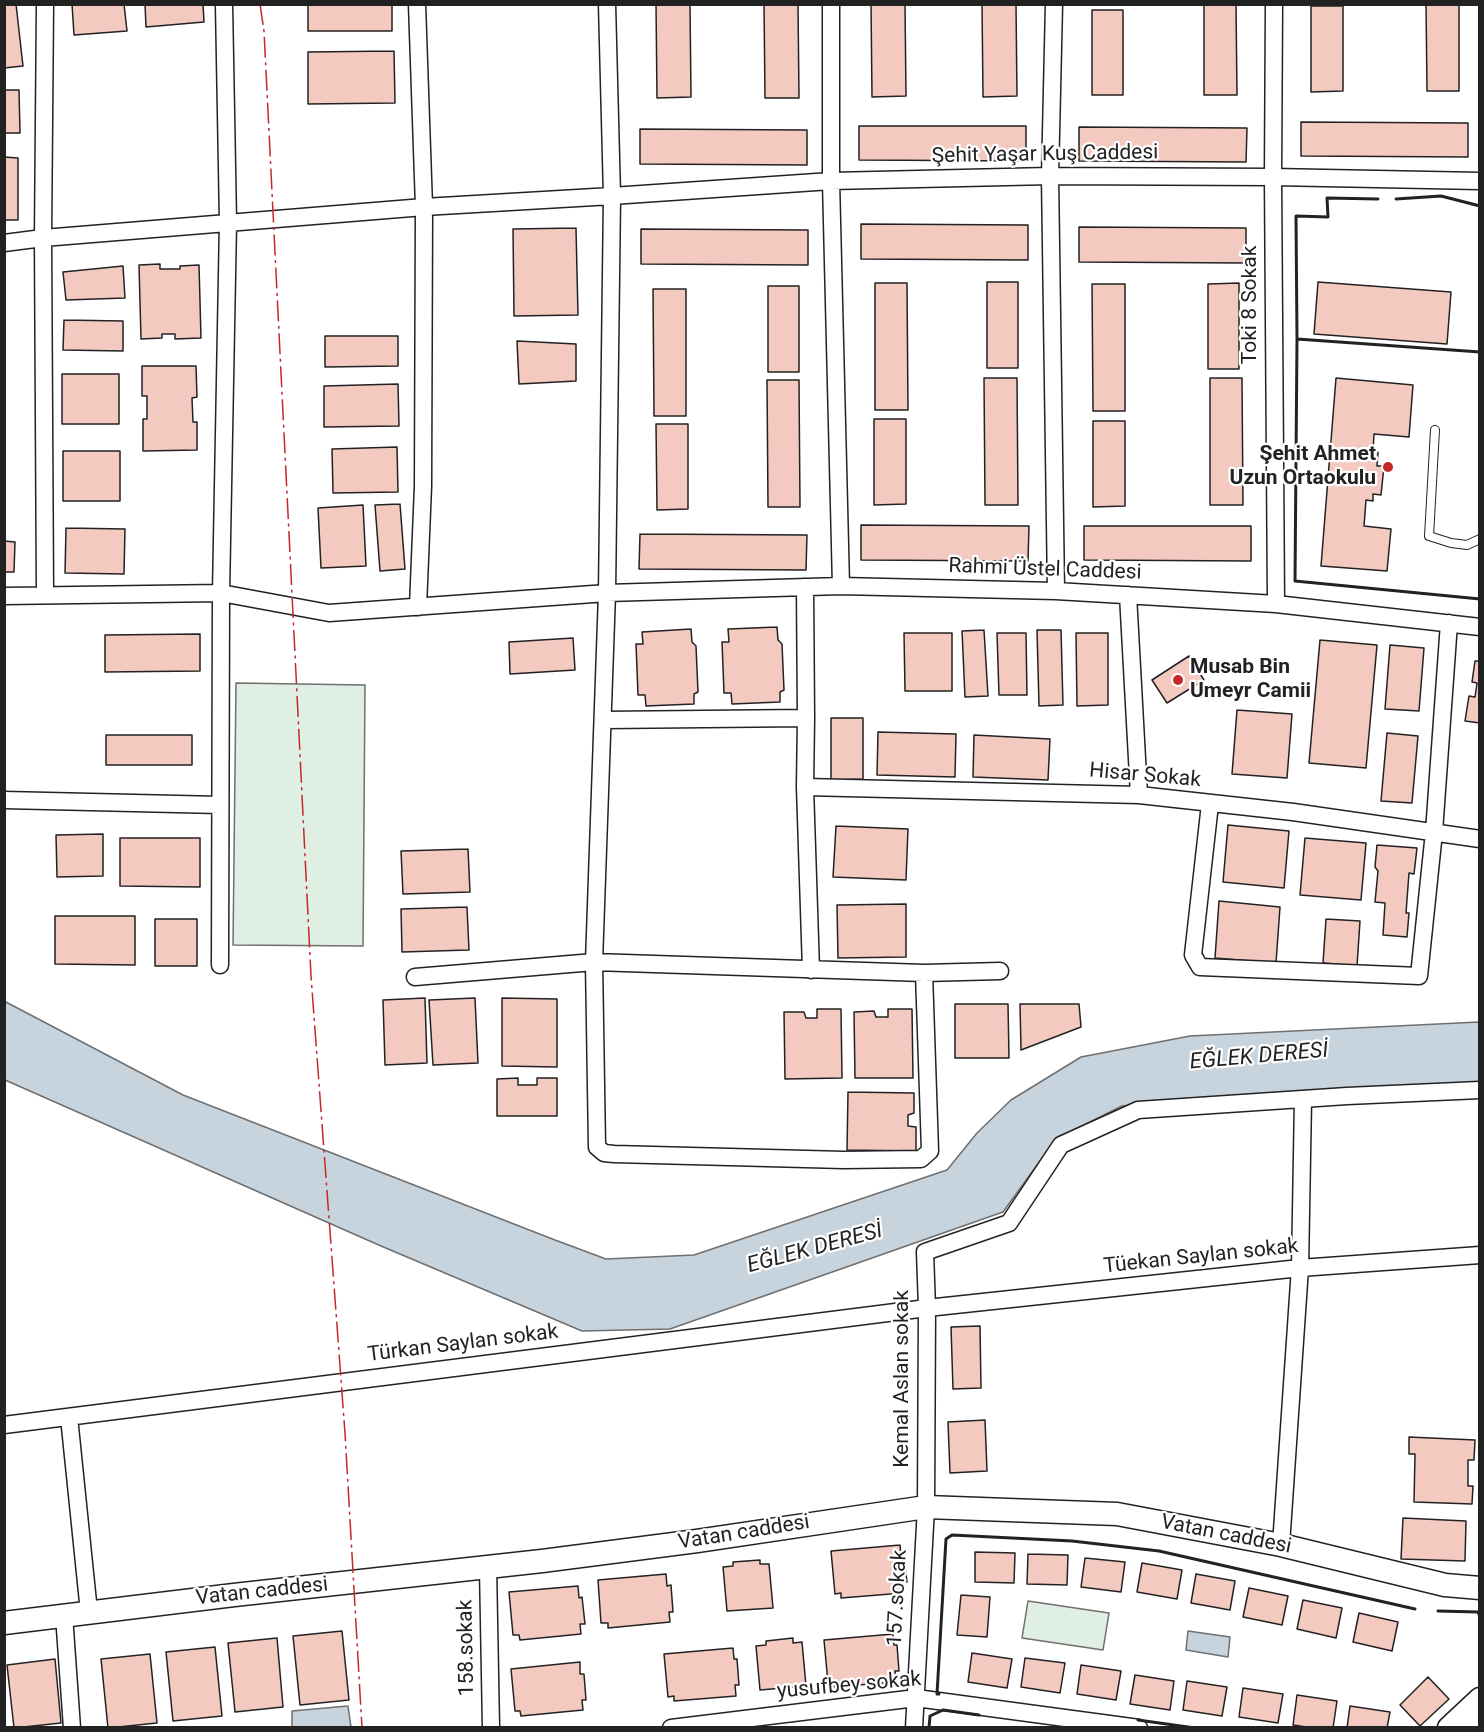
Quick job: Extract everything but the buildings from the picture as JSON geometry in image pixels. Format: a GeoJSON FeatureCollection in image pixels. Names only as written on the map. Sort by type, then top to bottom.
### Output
{"type":"FeatureCollection","features":[{"type":"Feature","properties":{"kind":"street"},"geometry":{"type":"LineString","coordinates":[[45,4],[43,238],[45,595]]}},
{"type":"Feature","properties":{"kind":"street"},"geometry":{"type":"LineString","coordinates":[[220,965],[221,593],[228,222],[224,4]]}},
{"type":"Feature","properties":{"kind":"street"},"geometry":{"type":"LineString","coordinates":[[417,4],[424,207],[423,486],[418,607]]}},
{"type":"Feature","properties":{"kind":"street"},"geometry":{"type":"LineString","coordinates":[[607,4],[612,196],[607,593],[594,962],[597,1147],[604,1153],[614,1154],[844,1160],[921,1159],[930,1151],[924,973]]}},
{"type":"Feature","properties":{"kind":"street"},"geometry":{"type":"LineString","coordinates":[[831,4],[831,180],[841,586]]}},
{"type":"Feature","properties":{"kind":"street"},"geometry":{"type":"LineString","coordinates":[[1054,4],[1050,176],[1056,591]]}},
{"type":"Feature","properties":{"kind":"street","name":"Toki 8 Sokak"},"geometry":{"type":"LineString","coordinates":[[1274,4],[1276,604]]}},
{"type":"Feature","properties":{"kind":"street","name":"Şehit Yaşar Kuş Caddesi"},"geometry":{"type":"LineString","coordinates":[[4,243],[424,207],[831,180],[1050,176],[1273,177],[1479,182]]}},
{"type":"Feature","properties":{"kind":"street","name":"Rahmi Üstel Caddesi"},"geometry":{"type":"LineString","coordinates":[[4,596],[221,593],[329,613],[607,593],[841,586],[1056,591],[1276,604],[1479,627]]}},
{"type":"Feature","properties":{"kind":"street"},"geometry":{"type":"LineString","coordinates":[[805,587],[805,787],[811,970]]}},
{"type":"Feature","properties":{"kind":"street"},"geometry":{"type":"LineString","coordinates":[[1128,595],[1139,795]]}},
{"type":"Feature","properties":{"kind":"street"},"geometry":{"type":"LineString","coordinates":[[1210,804],[1193,955],[1200,967],[1419,976],[1434,832],[1449,623]]}},
{"type":"Feature","properties":{"kind":"street"},"geometry":{"type":"LineString","coordinates":[[603,720],[806,718]]}},
{"type":"Feature","properties":{"kind":"street","name":"Hisar Sokak"},"geometry":{"type":"LineString","coordinates":[[805,787],[1139,795],[1293,812],[1479,839]]}},
{"type":"Feature","properties":{"kind":"street"},"geometry":{"type":"LineString","coordinates":[[4,800],[220,805]]}},
{"type":"Feature","properties":{"kind":"street"},"geometry":{"type":"LineString","coordinates":[[415,977],[594,962],[924,973],[1000,971]]}},
{"type":"Feature","properties":{"kind":"street"},"geometry":{"type":"LineString","coordinates":[[1281,1545],[1300,1268],[1303,1099],[1479,1090]]}},
{"type":"Feature","properties":{"kind":"street","name":"Kemal Aslan sokak"},"geometry":{"type":"LineString","coordinates":[[926,1507],[925,1252],[1009,1222],[1061,1145],[1138,1110],[1303,1099]]}},
{"type":"Feature","properties":{"kind":"street","name":"Tüekan Saylan sokak"},"geometry":{"type":"LineString","coordinates":[[927,1308],[1300,1268],[1479,1255]]}},
{"type":"Feature","properties":{"kind":"street","name":"Türkan Saylan sokak"},"geometry":{"type":"LineString","coordinates":[[4,1425],[927,1308]]}},
{"type":"Feature","properties":{"kind":"street"},"geometry":{"type":"LineString","coordinates":[[69,1417],[90,1612]]}},
{"type":"Feature","properties":{"kind":"street","name":"Vatan caddesi"},"geometry":{"type":"LineString","coordinates":[[4,1623],[697,1541],[926,1507],[1117,1514],[1281,1545],[1445,1585],[1479,1588]]}},
{"type":"Feature","properties":{"kind":"street","name":"157.sokak"},"geometry":{"type":"LineString","coordinates":[[914,1728],[926,1507]]}},
{"type":"Feature","properties":{"kind":"street","name":"158.sokak"},"geometry":{"type":"LineString","coordinates":[[488,1567],[491,1728]]}},
{"type":"Feature","properties":{"kind":"street"},"geometry":{"type":"LineString","coordinates":[[64,1615],[72,1728]]}},
{"type":"Feature","properties":{"kind":"street","name":"yusufbey sokak"},"geometry":{"type":"LineString","coordinates":[[671,1728],[916,1698],[1139,1728]]}},
{"type":"Feature","properties":{"kind":"street"},"geometry":{"type":"LineString","coordinates":[[1449,1728],[1479,1699]]}},
{"type":"Feature","properties":{"kind":"lane"},"geometry":{"type":"LineString","coordinates":[[1435,430],[1429,536],[1450,543],[1467,545],[1479,539]]}},
{"type":"Feature","properties":{"kind":"green space"},"geometry":{"type":"Polygon","coordinates":[[[236,683],[365,685],[363,946],[233,945],[236,683]]]}},
{"type":"Feature","properties":{"kind":"green space"},"geometry":{"type":"Polygon","coordinates":[[[1028,1601],[1109,1613],[1103,1650],[1022,1638],[1028,1601]]]}},
{"type":"Feature","properties":{"kind":"water","name":"EĞLEK DERESİ"},"geometry":{"type":"Polygon","coordinates":[[[4,1001],[183,1095],[606,1259],[694,1255],[947,1170],[977,1133],[1011,1100],[1081,1057],[1190,1036],[1479,1022],[1479,1082],[1227,1096],[1122,1106],[1056,1139],[1003,1212],[670,1329],[582,1331],[381,1246],[5,1080],[4,1001]]]}},
{"type":"Feature","properties":{"kind":"water"},"geometry":{"type":"Polygon","coordinates":[[[1188,1631],[1230,1637],[1228,1657],[1186,1650],[1188,1631]]]}},
{"type":"Feature","properties":{"kind":"water"},"geometry":{"type":"Polygon","coordinates":[[[348,1706],[351,1727],[292,1727],[292,1711],[348,1706]]]}},
{"type":"Feature","properties":{"kind":"wall"},"geometry":{"type":"LineString","coordinates":[[1396,199],[1441,196],[1480,206]]}},
{"type":"Feature","properties":{"kind":"wall"},"geometry":{"type":"LineString","coordinates":[[1297,339],[1296,216],[1328,217],[1327,198],[1378,199]]}},
{"type":"Feature","properties":{"kind":"wall"},"geometry":{"type":"LineString","coordinates":[[1480,352],[1297,339],[1295,581],[1480,599]]}},
{"type":"Feature","properties":{"kind":"wall"},"geometry":{"type":"LineString","coordinates":[[939,1694],[937,1694],[946,1539],[952,1535],[1072,1541],[1159,1551],[1415,1609]]}},
{"type":"Feature","properties":{"kind":"wall"},"geometry":{"type":"LineString","coordinates":[[1438,1611],[1478,1612],[1480,1617]]}},
{"type":"Feature","properties":{"kind":"wall"},"geometry":{"type":"LineString","coordinates":[[929,1728],[930,1716],[943,1710],[979,1715]]}},
{"type":"Feature","properties":{"kind":"wall"},"geometry":{"type":"LineString","coordinates":[[1138,1720],[1195,1728]]}},
{"type":"Feature","properties":{"kind":"power"},"geometry":{"type":"LineString","coordinates":[[260,4],[264,31],[311,976],[345,1433],[362,1728]]}},
{"type":"Feature","properties":{"kind":"place","name":"Şehit Ahmet Uzun Ortaokulu"},"geometry":{"type":"Point","coordinates":[1388,467]}},
{"type":"Feature","properties":{"kind":"place","name":"Musab Bin Umeyr Camii"},"geometry":{"type":"Point","coordinates":[1178,680]}}]}
